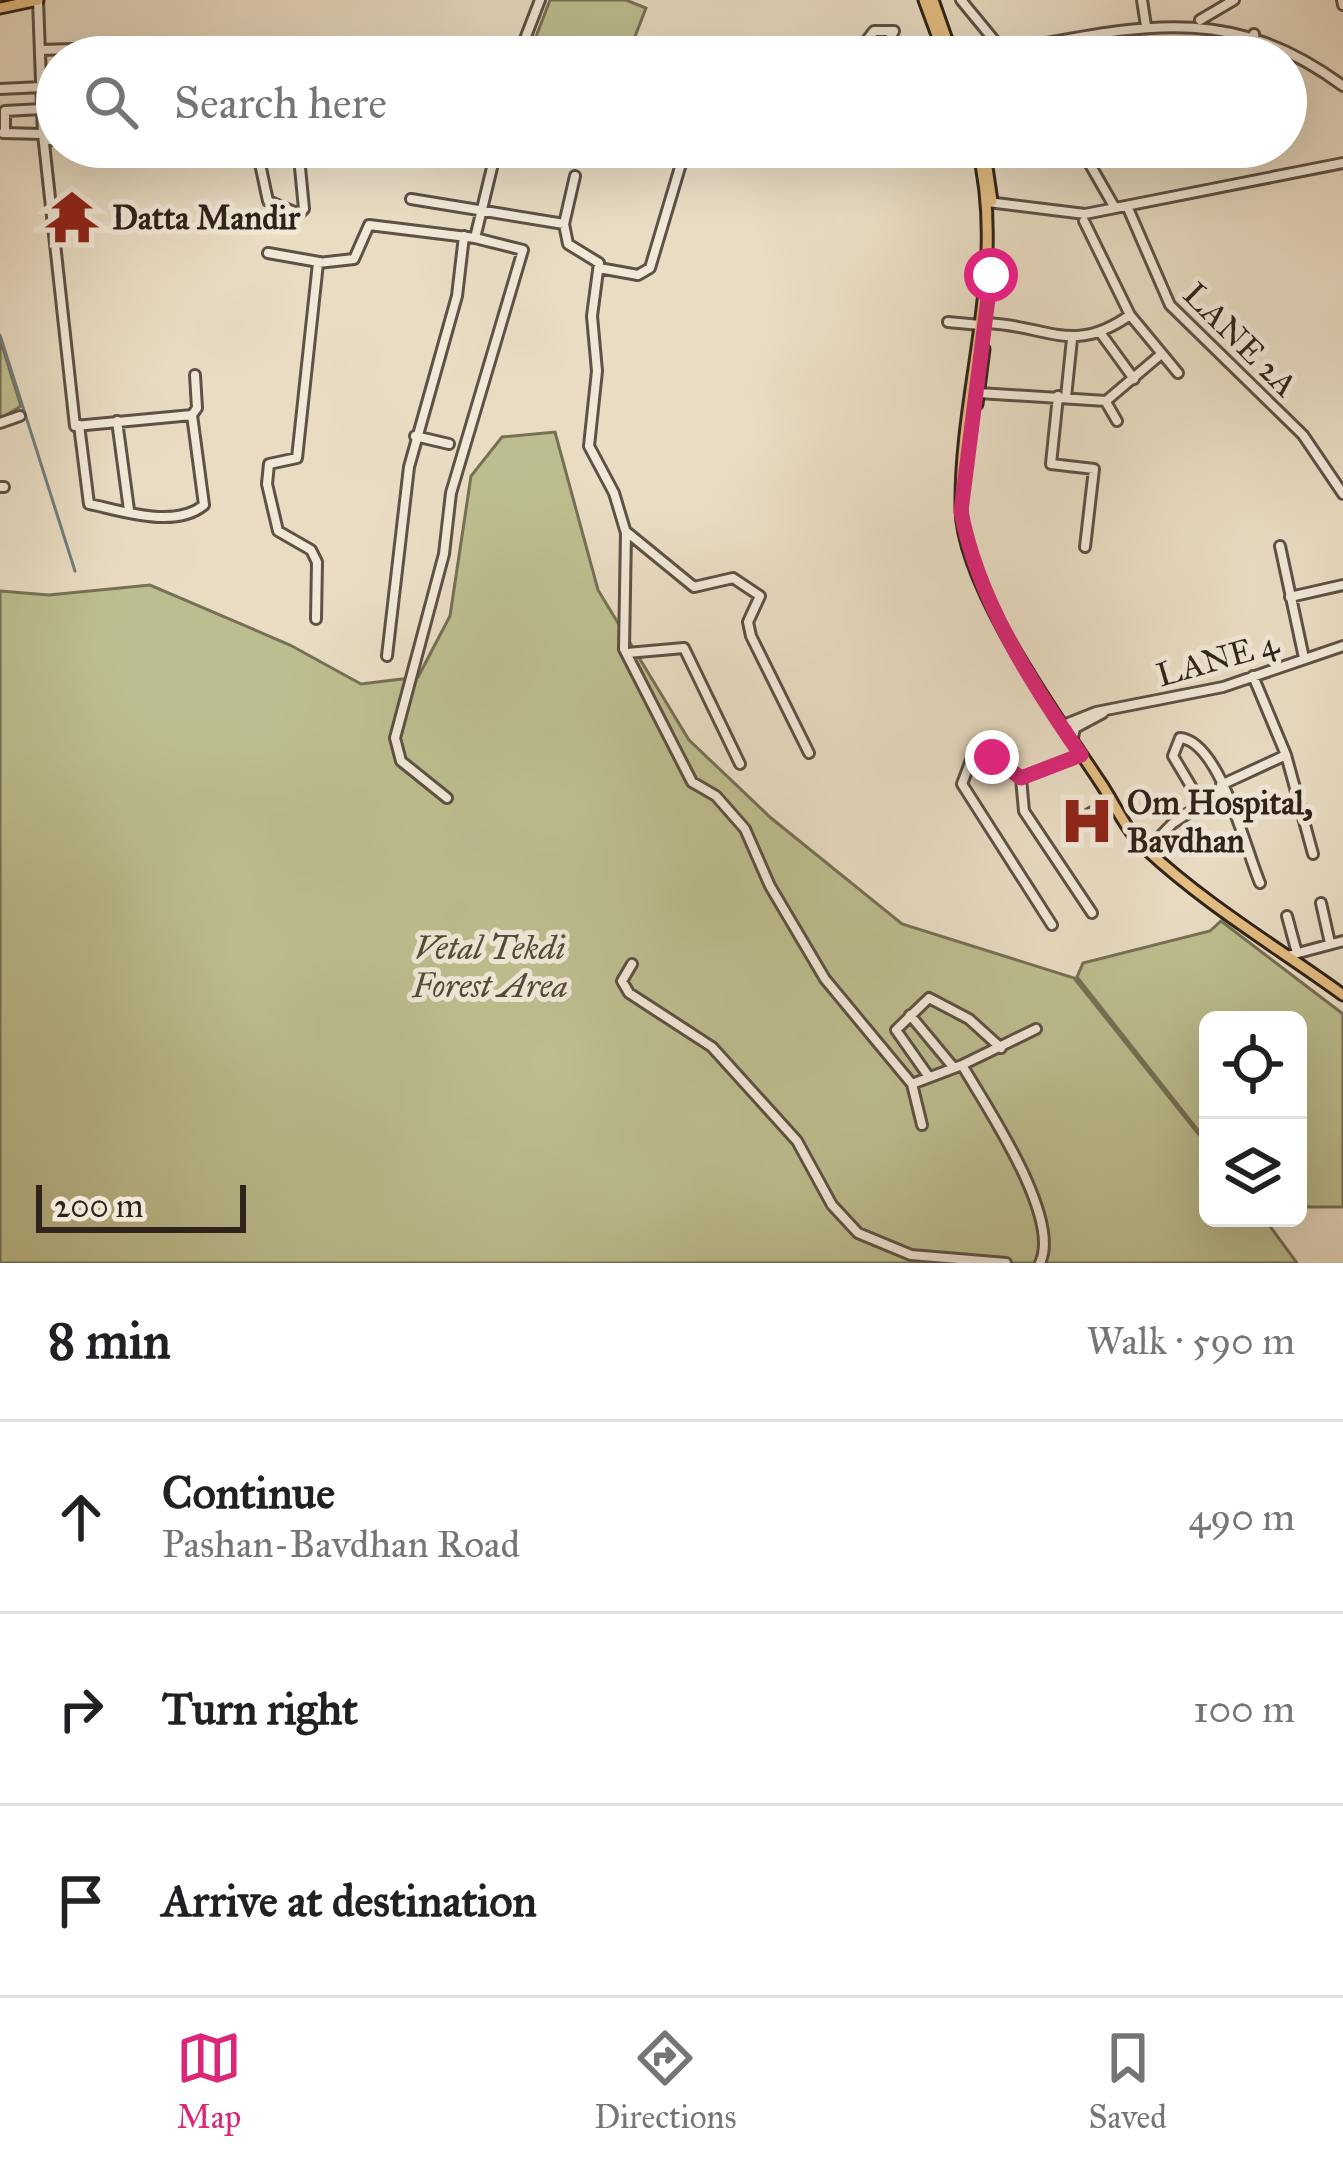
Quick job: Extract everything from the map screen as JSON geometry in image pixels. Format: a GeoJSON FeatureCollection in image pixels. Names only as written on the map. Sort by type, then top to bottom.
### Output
{"type":"FeatureCollection","features":[{"type":"Feature","properties":{"kind":"main road"},"geometry":{"type":"LineString","coordinates":[[0,8],[38,0]]}},
{"type":"Feature","properties":{"kind":"main road"},"geometry":{"type":"LineString","coordinates":[[929,0],[942,36]]}},
{"type":"Feature","properties":{"kind":"main road"},"geometry":{"type":"LineString","coordinates":[[971,416],[979,393],[983,324],[989,202],[983,168]]}},
{"type":"Feature","properties":{"kind":"main road"},"geometry":{"type":"LineString","coordinates":[[983,324],[961,511],[981,586],[1061,726],[1147,850],[1343,995]]}},
{"type":"Feature","properties":{"kind":"street"},"geometry":{"type":"LineString","coordinates":[[38,0],[39,36]]}},
{"type":"Feature","properties":{"kind":"street"},"geometry":{"type":"LineString","coordinates":[[526,36],[540,0]]}},
{"type":"Feature","properties":{"kind":"street"},"geometry":{"type":"LineString","coordinates":[[961,0],[991,36]]}},
{"type":"Feature","properties":{"kind":"street"},"geometry":{"type":"LineString","coordinates":[[1142,0],[1146,26]]}},
{"type":"Feature","properties":{"kind":"street"},"geometry":{"type":"LineString","coordinates":[[1198,21],[1234,0]]}},
{"type":"Feature","properties":{"kind":"street"},"geometry":{"type":"LineString","coordinates":[[1090,36],[1198,21],[1258,36]]}},
{"type":"Feature","properties":{"kind":"street"},"geometry":{"type":"LineString","coordinates":[[870,36],[874,31],[894,31],[891,36]]}},
{"type":"Feature","properties":{"kind":"street"},"geometry":{"type":"LineString","coordinates":[[1307,58],[1343,86]]}},
{"type":"Feature","properties":{"kind":"street"},"geometry":{"type":"LineString","coordinates":[[0,89],[36,87]]}},
{"type":"Feature","properties":{"kind":"street"},"geometry":{"type":"LineString","coordinates":[[36,109],[5,111],[2,133],[36,136]]}},
{"type":"Feature","properties":{"kind":"street"},"geometry":{"type":"LineString","coordinates":[[989,202],[1085,214],[1343,163]]}},
{"type":"Feature","properties":{"kind":"street"},"geometry":{"type":"LineString","coordinates":[[48,168],[89,504],[177,517],[204,505],[192,416],[197,409],[195,375]]}},
{"type":"Feature","properties":{"kind":"street"},"geometry":{"type":"LineString","coordinates":[[261,168],[268,201],[299,214],[304,209],[300,168]]}},
{"type":"Feature","properties":{"kind":"street"},"geometry":{"type":"LineString","coordinates":[[387,656],[397,600],[397,544],[415,436],[492,168]]}},
{"type":"Feature","properties":{"kind":"street"},"geometry":{"type":"LineString","coordinates":[[599,268],[638,275],[650,268],[680,168]]}},
{"type":"Feature","properties":{"kind":"street"},"geometry":{"type":"LineString","coordinates":[[1092,168],[1115,208]]}},
{"type":"Feature","properties":{"kind":"street"},"geometry":{"type":"LineString","coordinates":[[575,176],[564,224],[568,244],[597,260],[599,268],[592,316],[597,370],[589,446],[614,493],[626,532],[622,634],[626,653],[692,782],[716,796],[745,829],[770,886],[825,980],[912,1084],[922,1125]]}},
{"type":"Feature","properties":{"kind":"street"},"geometry":{"type":"LineString","coordinates":[[411,199],[564,224]]}},
{"type":"Feature","properties":{"kind":"street","name":"LANE 2A"},"geometry":{"type":"LineString","coordinates":[[1127,206],[1161,292],[1183,323],[1303,435],[1343,494]]}},
{"type":"Feature","properties":{"kind":"street"},"geometry":{"type":"LineString","coordinates":[[1084,221],[1130,315],[1159,356],[1178,373]]}},
{"type":"Feature","properties":{"kind":"street"},"geometry":{"type":"LineString","coordinates":[[268,253],[320,262],[354,259],[369,225],[470,237],[523,250],[458,467],[444,554],[395,738],[401,761],[447,798]]}},
{"type":"Feature","properties":{"kind":"street"},"geometry":{"type":"LineString","coordinates":[[316,619],[317,562],[311,550],[278,531],[267,484],[269,464],[297,458],[320,262]]}},
{"type":"Feature","properties":{"kind":"street"},"geometry":{"type":"LineString","coordinates":[[948,322],[1032,325],[1046,337],[1072,339],[1102,334],[1130,315]]}},
{"type":"Feature","properties":{"kind":"street"},"geometry":{"type":"LineString","coordinates":[[1102,334],[1134,379]]}},
{"type":"Feature","properties":{"kind":"street"},"geometry":{"type":"LineString","coordinates":[[1072,339],[1051,464],[1094,469],[1085,547]]}},
{"type":"Feature","properties":{"kind":"street"},"geometry":{"type":"LineString","coordinates":[[979,393],[1106,401],[1159,356]]}},
{"type":"Feature","properties":{"kind":"street"},"geometry":{"type":"LineString","coordinates":[[1106,401],[1117,421]]}},
{"type":"Feature","properties":{"kind":"street"},"geometry":{"type":"LineString","coordinates":[[0,423],[20,416]]}},
{"type":"Feature","properties":{"kind":"street"},"geometry":{"type":"LineString","coordinates":[[77,425],[192,416]]}},
{"type":"Feature","properties":{"kind":"street"},"geometry":{"type":"LineString","coordinates":[[117,421],[129,510]]}},
{"type":"Feature","properties":{"kind":"street"},"geometry":{"type":"LineString","coordinates":[[415,436],[449,444]]}},
{"type":"Feature","properties":{"kind":"street"},"geometry":{"type":"LineString","coordinates":[[626,532],[694,587],[742,579],[760,596],[748,622],[751,636],[809,753]]}},
{"type":"Feature","properties":{"kind":"street"},"geometry":{"type":"LineString","coordinates":[[1280,546],[1304,658]]}},
{"type":"Feature","properties":{"kind":"street"},"geometry":{"type":"LineString","coordinates":[[1290,597],[1343,585]]}},
{"type":"Feature","properties":{"kind":"street","name":"LANE 4"},"geometry":{"type":"LineString","coordinates":[[1061,726],[1253,676],[1343,646]]}},
{"type":"Feature","properties":{"kind":"street"},"geometry":{"type":"LineString","coordinates":[[626,653],[684,648],[740,764]]}},
{"type":"Feature","properties":{"kind":"street"},"geometry":{"type":"LineString","coordinates":[[1253,676],[1286,755],[1313,854]]}},
{"type":"Feature","properties":{"kind":"street","name":"LANE 4"},"geometry":{"type":"LineString","coordinates":[[1072,742],[1076,728],[1103,713]]}},
{"type":"Feature","properties":{"kind":"street"},"geometry":{"type":"LineString","coordinates":[[1201,803],[1173,756],[1175,742],[1188,737],[1223,787],[1260,884]]}},
{"type":"Feature","properties":{"kind":"street"},"geometry":{"type":"LineString","coordinates":[[1021,778],[1081,755]]}},
{"type":"Feature","properties":{"kind":"street"},"geometry":{"type":"LineString","coordinates":[[1147,850],[1223,787],[1286,755]]}},
{"type":"Feature","properties":{"kind":"street"},"geometry":{"type":"LineString","coordinates":[[1052,925],[962,784],[964,769],[980,757],[1003,762],[1021,778],[1024,811],[1092,913]]}},
{"type":"Feature","properties":{"kind":"street"},"geometry":{"type":"LineString","coordinates":[[1076,821],[1112,801]]}},
{"type":"Feature","properties":{"kind":"street"},"geometry":{"type":"LineString","coordinates":[[1321,903],[1330,944]]}},
{"type":"Feature","properties":{"kind":"street"},"geometry":{"type":"LineString","coordinates":[[1287,916],[1292,955],[1343,941]]}},
{"type":"Feature","properties":{"kind":"street"},"geometry":{"type":"LineString","coordinates":[[632,964],[622,981],[629,993],[712,1047],[797,1142],[832,1205],[858,1233],[911,1255],[1006,1263]]}},
{"type":"Feature","properties":{"kind":"street"},"geometry":{"type":"LineString","coordinates":[[929,1077],[897,1035],[897,1026],[936,998],[1001,1048]]}},
{"type":"Feature","properties":{"kind":"street"},"geometry":{"type":"LineString","coordinates":[[910,1015],[958,1067],[1020,1162],[1041,1228],[1040,1263]]}},
{"type":"Feature","properties":{"kind":"street"},"geometry":{"type":"LineString","coordinates":[[912,1084],[1036,1029]]}},
{"type":"Feature","properties":{"kind":"green space"},"geometry":{"type":"Polygon","coordinates":[[[550,0],[626,0],[646,8],[635,36],[536,36],[550,0]]]}},
{"type":"Feature","properties":{"kind":"green space"},"geometry":{"type":"Polygon","coordinates":[[[0,339],[21,406],[0,419],[0,339]]]}},
{"type":"Feature","properties":{"kind":"green space","name":"Vetal Tekdi Forest Area"},"geometry":{"type":"Polygon","coordinates":[[[555,432],[598,590],[689,740],[771,818],[902,924],[1074,978],[1199,1135],[1199,1227],[1271,1227],[1297,1263],[0,1263],[0,591],[49,595],[150,585],[290,645],[361,684],[418,677],[450,616],[471,476],[502,437],[555,432]]]}},
{"type":"Feature","properties":{"kind":"green space"},"geometry":{"type":"Polygon","coordinates":[[[1221,921],[1343,1014],[1343,1207],[1307,1207],[1307,1011],[1199,1011],[1199,1132],[1077,977],[1083,963],[1210,931],[1221,921]]]}},
{"type":"Feature","properties":{"kind":"waterway"},"geometry":{"type":"LineString","coordinates":[[0,335],[75,571]]}},
{"type":"Feature","properties":{"kind":"place","name":"Datta Mandir"},"geometry":{"type":"Point","coordinates":[72,217]}},
{"type":"Feature","properties":{"kind":"place","name":"Om Hospital, Bavdhan"},"geometry":{"type":"Point","coordinates":[1087,821]}},
{"type":"Feature","properties":{"kind":"route"},"geometry":{"type":"LineString","coordinates":[[991,275],[961,511],[981,586],[1081,755],[1021,778],[992,757]]}}]}
